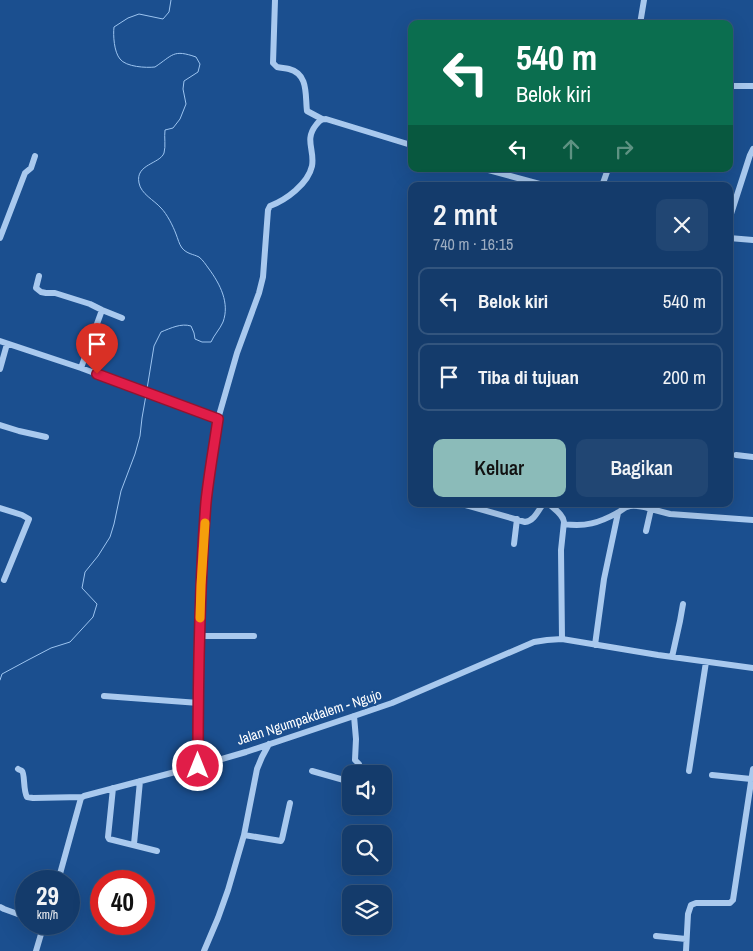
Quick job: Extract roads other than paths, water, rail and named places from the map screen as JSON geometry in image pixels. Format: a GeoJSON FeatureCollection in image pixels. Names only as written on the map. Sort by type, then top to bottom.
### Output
{"type":"FeatureCollection","features":[{"type":"Feature","properties":{"kind":"street"},"geometry":{"type":"LineString","coordinates":[[275,0],[273,62],[277,68],[290,69],[302,78],[305,85],[307,111],[322,119],[408,144]]}},
{"type":"Feature","properties":{"kind":"street"},"geometry":{"type":"LineString","coordinates":[[641,20],[644,0]]}},
{"type":"Feature","properties":{"kind":"street"},"geometry":{"type":"LineString","coordinates":[[733,86],[753,86]]}},
{"type":"Feature","properties":{"kind":"street"},"geometry":{"type":"LineString","coordinates":[[198,766],[201,585],[206,500],[218,419],[237,353],[263,277],[268,210],[270,206],[289,196],[307,176],[312,166],[310,137],[314,127],[322,119]]}},
{"type":"Feature","properties":{"kind":"street"},"geometry":{"type":"LineString","coordinates":[[733,208],[753,149]]}},
{"type":"Feature","properties":{"kind":"street"},"geometry":{"type":"LineString","coordinates":[[0,238],[25,173],[30,168],[35,156]]}},
{"type":"Feature","properties":{"kind":"street"},"geometry":{"type":"LineString","coordinates":[[496,172],[532,182]]}},
{"type":"Feature","properties":{"kind":"street"},"geometry":{"type":"LineString","coordinates":[[733,238],[753,240]]}},
{"type":"Feature","properties":{"kind":"street"},"geometry":{"type":"LineString","coordinates":[[39,276],[36,288],[41,292],[55,293],[90,304],[122,318]]}},
{"type":"Feature","properties":{"kind":"street"},"geometry":{"type":"LineString","coordinates":[[81,368],[102,310]]}},
{"type":"Feature","properties":{"kind":"street"},"geometry":{"type":"LineString","coordinates":[[0,369],[3,342],[81,368],[218,419]]}},
{"type":"Feature","properties":{"kind":"street"},"geometry":{"type":"LineString","coordinates":[[0,425],[46,437]]}},
{"type":"Feature","properties":{"kind":"street"},"geometry":{"type":"LineString","coordinates":[[736,455],[753,458]]}},
{"type":"Feature","properties":{"kind":"street"},"geometry":{"type":"LineString","coordinates":[[473,507],[525,522],[533,519],[541,507]]}},
{"type":"Feature","properties":{"kind":"street"},"geometry":{"type":"LineString","coordinates":[[552,507],[564,519],[561,550],[562,639]]}},
{"type":"Feature","properties":{"kind":"street"},"geometry":{"type":"LineString","coordinates":[[564,524],[586,525],[628,507]]}},
{"type":"Feature","properties":{"kind":"street"},"geometry":{"type":"LineString","coordinates":[[637,507],[670,514],[753,520]]}},
{"type":"Feature","properties":{"kind":"street"},"geometry":{"type":"LineString","coordinates":[[0,508],[29,519],[4,580]]}},
{"type":"Feature","properties":{"kind":"street"},"geometry":{"type":"LineString","coordinates":[[646,531],[651,509]]}},
{"type":"Feature","properties":{"kind":"street"},"geometry":{"type":"LineString","coordinates":[[595,645],[604,580],[618,513]]}},
{"type":"Feature","properties":{"kind":"street"},"geometry":{"type":"LineString","coordinates":[[514,544],[517,519]]}},
{"type":"Feature","properties":{"kind":"street"},"geometry":{"type":"LineString","coordinates":[[672,657],[683,604]]}},
{"type":"Feature","properties":{"kind":"street"},"geometry":{"type":"LineString","coordinates":[[200,636],[254,636]]}},
{"type":"Feature","properties":{"kind":"street","name":"Jalan Ngumpakdalem - Ngujo"},"geometry":{"type":"LineString","coordinates":[[18,769],[24,773],[24,790],[27,797],[82,797],[198,766],[354,716],[392,703],[534,642],[547,640],[562,639],[753,668]]}},
{"type":"Feature","properties":{"kind":"street"},"geometry":{"type":"LineString","coordinates":[[689,771],[706,662]]}},
{"type":"Feature","properties":{"kind":"street"},"geometry":{"type":"LineString","coordinates":[[104,696],[198,703]]}},
{"type":"Feature","properties":{"kind":"street"},"geometry":{"type":"LineString","coordinates":[[354,716],[356,738],[354,760],[359,765]]}},
{"type":"Feature","properties":{"kind":"street"},"geometry":{"type":"LineString","coordinates":[[204,951],[228,890],[244,835],[257,769],[269,744]]}},
{"type":"Feature","properties":{"kind":"street"},"geometry":{"type":"LineString","coordinates":[[686,951],[691,905],[696,903],[730,902],[733,900],[753,769]]}},
{"type":"Feature","properties":{"kind":"street"},"geometry":{"type":"LineString","coordinates":[[312,771],[342,779]]}},
{"type":"Feature","properties":{"kind":"street"},"geometry":{"type":"LineString","coordinates":[[712,775],[751,779]]}},
{"type":"Feature","properties":{"kind":"street"},"geometry":{"type":"LineString","coordinates":[[134,844],[140,781]]}},
{"type":"Feature","properties":{"kind":"street"},"geometry":{"type":"LineString","coordinates":[[113,788],[108,836],[110,839],[157,851]]}},
{"type":"Feature","properties":{"kind":"street"},"geometry":{"type":"LineString","coordinates":[[61,870],[82,797]]}},
{"type":"Feature","properties":{"kind":"street"},"geometry":{"type":"LineString","coordinates":[[244,835],[280,841],[290,803]]}},
{"type":"Feature","properties":{"kind":"street"},"geometry":{"type":"LineString","coordinates":[[0,907],[15,914]]}},
{"type":"Feature","properties":{"kind":"street"},"geometry":{"type":"LineString","coordinates":[[37,951],[41,935]]}},
{"type":"Feature","properties":{"kind":"street"},"geometry":{"type":"LineString","coordinates":[[656,936],[686,940]]}},
{"type":"Feature","properties":{"kind":"waterway"},"geometry":{"type":"LineString","coordinates":[[147,389],[154,346],[161,332],[176,326],[187,325],[191,326],[195,339],[202,342],[211,342],[225,315],[223,294],[213,275],[200,258],[182,248],[165,213],[145,194],[139,183],[139,177],[144,168],[162,157],[165,147],[165,130],[173,128],[180,119],[186,104],[183,89],[184,81],[198,72],[200,64],[196,57],[178,53],[170,56],[155,67],[131,65],[120,59],[115,48],[114,27],[128,18],[139,14],[163,19],[169,12],[171,0]]}},
{"type":"Feature","properties":{"kind":"waterway"},"geometry":{"type":"LineString","coordinates":[[0,680],[2,674],[51,648],[70,642],[93,617],[97,604],[82,588],[85,572],[110,537],[121,491],[140,436],[146,395]]}}]}
